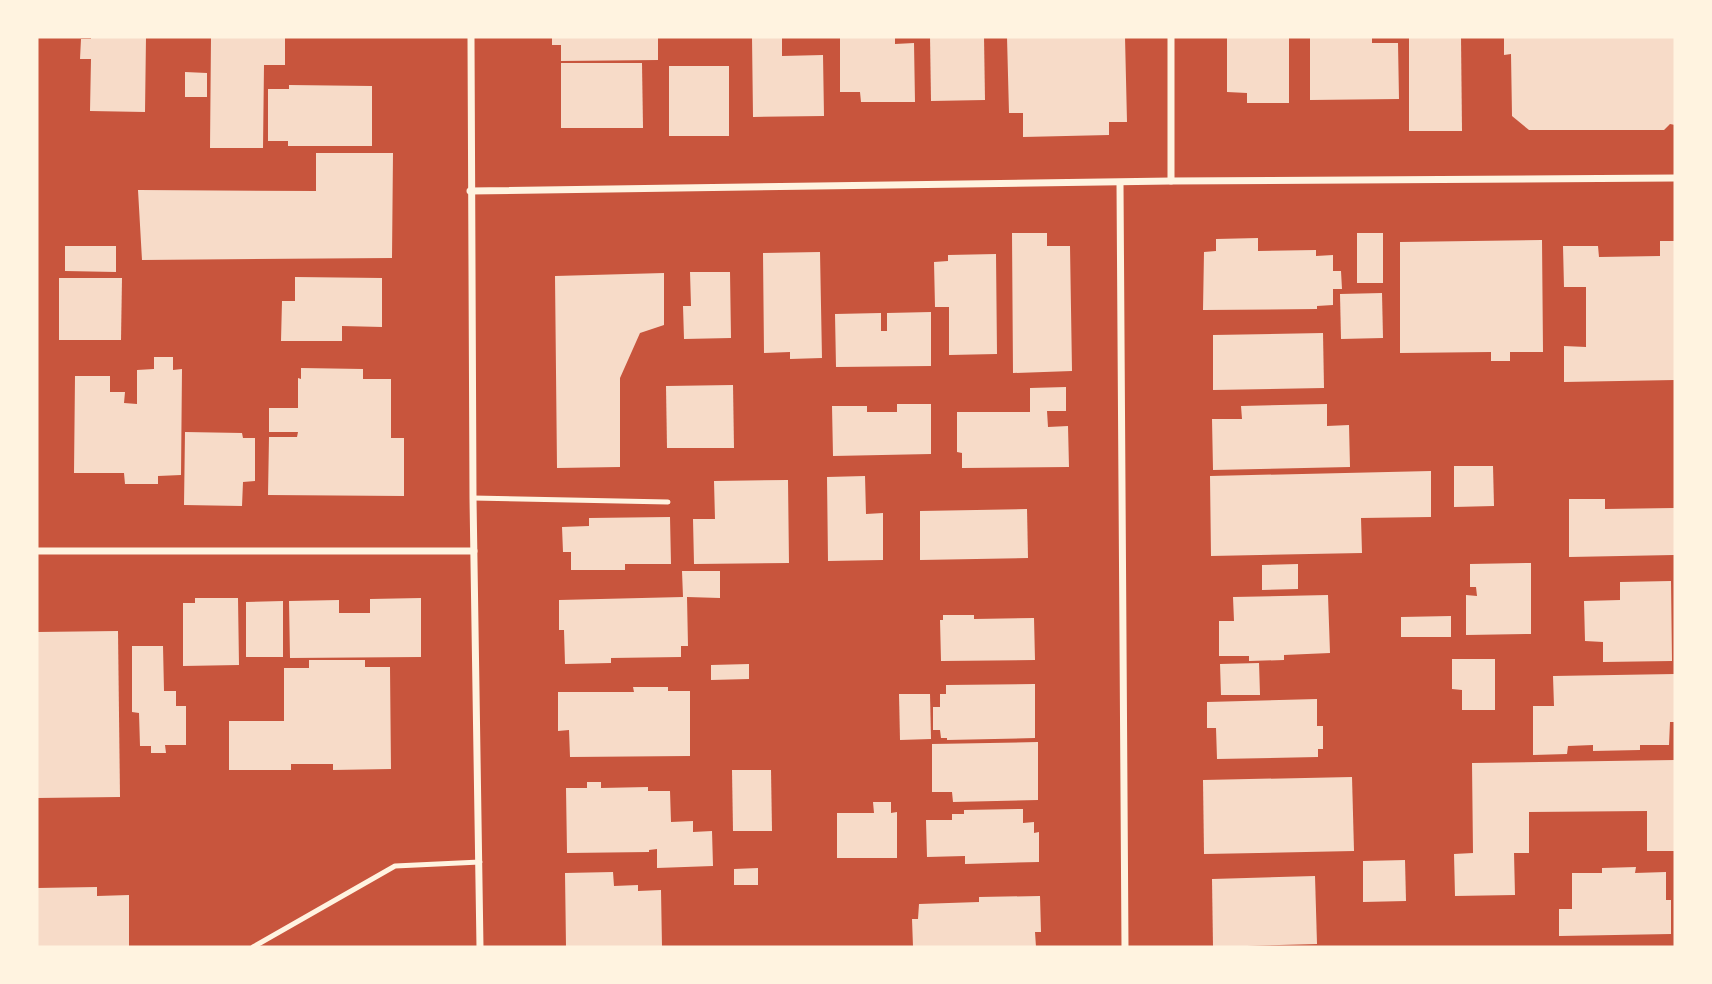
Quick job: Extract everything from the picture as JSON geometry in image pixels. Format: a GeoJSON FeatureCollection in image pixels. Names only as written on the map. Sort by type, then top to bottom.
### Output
{"type":"FeatureCollection","features":[{"type":"Feature","properties":{"kind":"street"},"geometry":{"type":"LineString","coordinates":[[471,37],[473,498],[480,947]]}},
{"type":"Feature","properties":{"kind":"street"},"geometry":{"type":"LineString","coordinates":[[1171,37],[1171,181]]}},
{"type":"Feature","properties":{"kind":"street"},"geometry":{"type":"LineString","coordinates":[[470,191],[1171,181],[1675,178]]}},
{"type":"Feature","properties":{"kind":"street"},"geometry":{"type":"LineString","coordinates":[[1120,183],[1125,947]]}},
{"type":"Feature","properties":{"kind":"street"},"geometry":{"type":"LineString","coordinates":[[37,551],[474,551]]}},
{"type":"Feature","properties":{"kind":"lane"},"geometry":{"type":"LineString","coordinates":[[473,498],[668,502]]}},
{"type":"Feature","properties":{"kind":"lane"},"geometry":{"type":"LineString","coordinates":[[253,947],[396,866],[480,862]]}},
{"type":"Feature","properties":{"kind":"building"},"geometry":{"type":"Polygon","coordinates":[[[146,37],[145,112],[90,111],[91,59],[80,59],[81,39],[146,37]]]}},
{"type":"Feature","properties":{"kind":"building"},"geometry":{"type":"Polygon","coordinates":[[[211,37],[285,37],[285,65],[264,65],[263,148],[210,148],[211,37]]]}},
{"type":"Feature","properties":{"kind":"building"},"geometry":{"type":"Polygon","coordinates":[[[552,37],[658,37],[658,60],[561,61],[561,45],[552,45],[552,37]]]}},
{"type":"Feature","properties":{"kind":"building"},"geometry":{"type":"Polygon","coordinates":[[[752,37],[782,37],[782,56],[823,55],[824,116],[753,117],[752,37]]]}},
{"type":"Feature","properties":{"kind":"building"},"geometry":{"type":"Polygon","coordinates":[[[840,37],[895,37],[895,44],[914,43],[915,102],[861,102],[860,92],[840,92],[840,37]]]}},
{"type":"Feature","properties":{"kind":"building"},"geometry":{"type":"Polygon","coordinates":[[[930,37],[984,37],[985,100],[931,101],[930,37]]]}},
{"type":"Feature","properties":{"kind":"building"},"geometry":{"type":"Polygon","coordinates":[[[1007,37],[1125,37],[1127,122],[1109,122],[1109,135],[1023,137],[1023,113],[1009,113],[1007,37]]]}},
{"type":"Feature","properties":{"kind":"building"},"geometry":{"type":"Polygon","coordinates":[[[1227,37],[1289,37],[1289,103],[1247,103],[1247,93],[1227,92],[1227,37]]]}},
{"type":"Feature","properties":{"kind":"building"},"geometry":{"type":"Polygon","coordinates":[[[1310,37],[1372,37],[1372,43],[1398,43],[1399,99],[1310,100],[1310,37]]]}},
{"type":"Feature","properties":{"kind":"building"},"geometry":{"type":"Polygon","coordinates":[[[1409,37],[1461,37],[1462,131],[1409,131],[1409,37]]]}},
{"type":"Feature","properties":{"kind":"building"},"geometry":{"type":"Polygon","coordinates":[[[1504,37],[1675,37],[1675,125],[1670,124],[1664,130],[1529,130],[1512,116],[1511,54],[1504,55],[1504,37]]]}},
{"type":"Feature","properties":{"kind":"building"},"geometry":{"type":"Polygon","coordinates":[[[561,63],[642,63],[643,128],[561,128],[561,63]]]}},
{"type":"Feature","properties":{"kind":"building"},"geometry":{"type":"Polygon","coordinates":[[[669,66],[729,66],[729,136],[669,136],[669,66]]]}},
{"type":"Feature","properties":{"kind":"building"},"geometry":{"type":"Polygon","coordinates":[[[185,72],[207,73],[207,97],[185,97],[185,72]]]}},
{"type":"Feature","properties":{"kind":"building"},"geometry":{"type":"Polygon","coordinates":[[[289,85],[372,86],[372,146],[288,146],[288,141],[268,141],[268,89],[289,89],[289,85]]]}},
{"type":"Feature","properties":{"kind":"building"},"geometry":{"type":"Polygon","coordinates":[[[316,153],[393,153],[392,258],[142,260],[138,190],[316,191],[316,153]]]}},
{"type":"Feature","properties":{"kind":"building"},"geometry":{"type":"Polygon","coordinates":[[[1012,233],[1047,233],[1047,246],[1070,246],[1072,371],[1013,373],[1012,233]]]}},
{"type":"Feature","properties":{"kind":"building"},"geometry":{"type":"Polygon","coordinates":[[[1357,233],[1383,233],[1383,283],[1357,283],[1357,233]]]}},
{"type":"Feature","properties":{"kind":"building"},"geometry":{"type":"Polygon","coordinates":[[[1258,238],[1258,251],[1316,250],[1316,256],[1333,255],[1333,271],[1341,271],[1342,289],[1333,289],[1333,305],[1317,306],[1317,309],[1203,310],[1204,252],[1216,251],[1216,239],[1258,238]]]}},
{"type":"Feature","properties":{"kind":"building"},"geometry":{"type":"Polygon","coordinates":[[[1542,240],[1543,352],[1510,352],[1510,361],[1491,361],[1491,352],[1400,353],[1400,242],[1542,240]]]}},
{"type":"Feature","properties":{"kind":"building"},"geometry":{"type":"Polygon","coordinates":[[[1660,241],[1675,241],[1675,380],[1564,382],[1564,346],[1586,347],[1586,287],[1564,287],[1563,246],[1598,246],[1599,257],[1660,256],[1660,241]]]}},
{"type":"Feature","properties":{"kind":"building"},"geometry":{"type":"Polygon","coordinates":[[[65,246],[116,246],[116,272],[65,271],[65,246]]]}},
{"type":"Feature","properties":{"kind":"building"},"geometry":{"type":"Polygon","coordinates":[[[820,252],[822,358],[790,359],[790,352],[764,353],[763,253],[820,252]]]}},
{"type":"Feature","properties":{"kind":"building"},"geometry":{"type":"Polygon","coordinates":[[[996,254],[997,354],[949,355],[949,307],[935,307],[934,262],[948,261],[948,255],[996,254]]]}},
{"type":"Feature","properties":{"kind":"building"},"geometry":{"type":"Polygon","coordinates":[[[690,272],[730,272],[731,338],[684,339],[683,306],[691,306],[690,272]]]}},
{"type":"Feature","properties":{"kind":"building"},"geometry":{"type":"Polygon","coordinates":[[[664,273],[664,325],[640,333],[620,378],[620,467],[557,468],[555,276],[664,273]]]}},
{"type":"Feature","properties":{"kind":"building"},"geometry":{"type":"Polygon","coordinates":[[[295,277],[382,278],[382,327],[342,326],[342,341],[281,341],[282,301],[295,301],[295,277]]]}},
{"type":"Feature","properties":{"kind":"building"},"geometry":{"type":"Polygon","coordinates":[[[59,278],[122,278],[121,340],[59,340],[59,278]]]}},
{"type":"Feature","properties":{"kind":"building"},"geometry":{"type":"Polygon","coordinates":[[[1382,293],[1383,338],[1341,339],[1340,294],[1382,293]]]}},
{"type":"Feature","properties":{"kind":"building"},"geometry":{"type":"Polygon","coordinates":[[[931,312],[931,366],[836,367],[835,314],[881,313],[881,331],[887,331],[887,313],[931,312]]]}},
{"type":"Feature","properties":{"kind":"building"},"geometry":{"type":"Polygon","coordinates":[[[1323,333],[1324,388],[1213,390],[1213,335],[1323,333]]]}},
{"type":"Feature","properties":{"kind":"building"},"geometry":{"type":"Polygon","coordinates":[[[154,357],[173,357],[173,370],[182,369],[181,475],[158,476],[158,484],[125,484],[124,473],[74,473],[75,376],[110,376],[110,392],[125,392],[124,403],[137,404],[137,370],[154,369],[154,357]]]}},
{"type":"Feature","properties":{"kind":"building"},"geometry":{"type":"Polygon","coordinates":[[[301,368],[363,369],[363,379],[391,379],[391,438],[404,438],[404,496],[268,495],[269,437],[297,437],[298,432],[269,432],[269,408],[298,408],[298,378],[301,379],[301,368]]]}},
{"type":"Feature","properties":{"kind":"building"},"geometry":{"type":"Polygon","coordinates":[[[733,385],[734,448],[667,448],[666,386],[733,385]]]}},
{"type":"Feature","properties":{"kind":"building"},"geometry":{"type":"Polygon","coordinates":[[[1066,387],[1066,411],[1047,411],[1048,427],[1068,426],[1069,467],[962,468],[962,453],[957,452],[957,412],[1030,412],[1030,388],[1066,387]]]}},
{"type":"Feature","properties":{"kind":"building"},"geometry":{"type":"Polygon","coordinates":[[[897,404],[931,404],[931,454],[833,456],[832,406],[867,406],[867,412],[897,412],[897,404]]]}},
{"type":"Feature","properties":{"kind":"building"},"geometry":{"type":"Polygon","coordinates":[[[1327,404],[1327,426],[1349,425],[1350,467],[1213,470],[1212,419],[1242,419],[1241,406],[1327,404]]]}},
{"type":"Feature","properties":{"kind":"building"},"geometry":{"type":"Polygon","coordinates":[[[185,432],[242,433],[243,438],[255,438],[255,481],[243,482],[242,506],[184,505],[185,432]]]}},
{"type":"Feature","properties":{"kind":"building"},"geometry":{"type":"Polygon","coordinates":[[[1454,466],[1493,466],[1494,506],[1454,507],[1454,466]]]}},
{"type":"Feature","properties":{"kind":"building"},"geometry":{"type":"Polygon","coordinates":[[[1431,471],[1431,517],[1361,518],[1362,553],[1211,556],[1210,476],[1431,471]]]}},
{"type":"Feature","properties":{"kind":"building"},"geometry":{"type":"Polygon","coordinates":[[[865,476],[866,514],[883,513],[883,560],[828,561],[827,477],[865,476]]]}},
{"type":"Feature","properties":{"kind":"building"},"geometry":{"type":"Polygon","coordinates":[[[788,480],[789,563],[694,564],[693,519],[715,519],[714,481],[788,480]]]}},
{"type":"Feature","properties":{"kind":"building"},"geometry":{"type":"Polygon","coordinates":[[[1569,499],[1605,499],[1605,509],[1674,508],[1674,555],[1569,557],[1569,499]]]}},
{"type":"Feature","properties":{"kind":"building"},"geometry":{"type":"Polygon","coordinates":[[[1027,509],[1028,558],[920,560],[920,511],[1027,509]]]}},
{"type":"Feature","properties":{"kind":"building"},"geometry":{"type":"Polygon","coordinates":[[[670,517],[671,564],[625,564],[625,570],[571,570],[571,552],[563,552],[562,527],[589,526],[589,518],[670,517]]]}},
{"type":"Feature","properties":{"kind":"building"},"geometry":{"type":"Polygon","coordinates":[[[1531,563],[1531,634],[1466,635],[1466,595],[1477,596],[1476,587],[1470,587],[1470,564],[1531,563]]]}},
{"type":"Feature","properties":{"kind":"building"},"geometry":{"type":"Polygon","coordinates":[[[1298,564],[1298,589],[1262,590],[1262,565],[1298,564]]]}},
{"type":"Feature","properties":{"kind":"building"},"geometry":{"type":"Polygon","coordinates":[[[682,571],[720,571],[720,598],[687,597],[688,646],[681,646],[681,657],[611,658],[611,663],[565,664],[564,630],[559,630],[559,600],[683,597],[682,571]]]}},
{"type":"Feature","properties":{"kind":"building"},"geometry":{"type":"Polygon","coordinates":[[[1671,581],[1672,661],[1603,662],[1603,642],[1585,641],[1584,601],[1620,600],[1620,582],[1671,581]]]}},
{"type":"Feature","properties":{"kind":"building"},"geometry":{"type":"Polygon","coordinates":[[[1328,595],[1330,653],[1284,655],[1284,660],[1249,661],[1249,656],[1219,656],[1219,621],[1234,621],[1233,597],[1328,595]]]}},
{"type":"Feature","properties":{"kind":"building"},"geometry":{"type":"Polygon","coordinates":[[[195,598],[238,598],[239,665],[183,666],[183,603],[195,603],[195,598]]]}},
{"type":"Feature","properties":{"kind":"building"},"geometry":{"type":"Polygon","coordinates":[[[421,598],[421,657],[290,658],[289,601],[339,600],[339,613],[370,613],[370,599],[421,598]]]}},
{"type":"Feature","properties":{"kind":"building"},"geometry":{"type":"Polygon","coordinates":[[[283,601],[283,657],[246,657],[246,602],[283,601]]]}},
{"type":"Feature","properties":{"kind":"building"},"geometry":{"type":"Polygon","coordinates":[[[943,615],[974,615],[974,619],[1034,618],[1035,660],[941,661],[940,620],[943,620],[943,615]]]}},
{"type":"Feature","properties":{"kind":"building"},"geometry":{"type":"Polygon","coordinates":[[[1451,616],[1451,637],[1401,637],[1401,617],[1451,616]]]}},
{"type":"Feature","properties":{"kind":"building"},"geometry":{"type":"Polygon","coordinates":[[[118,631],[120,797],[37,798],[37,632],[118,631]]]}},
{"type":"Feature","properties":{"kind":"building"},"geometry":{"type":"Polygon","coordinates":[[[132,646],[163,646],[164,691],[176,691],[176,706],[186,706],[186,745],[165,745],[166,753],[151,753],[151,746],[140,746],[139,713],[132,712],[132,646]]]}},
{"type":"Feature","properties":{"kind":"building"},"geometry":{"type":"Polygon","coordinates":[[[1452,659],[1495,659],[1495,710],[1462,710],[1462,690],[1452,689],[1452,659]]]}},
{"type":"Feature","properties":{"kind":"building"},"geometry":{"type":"Polygon","coordinates":[[[309,660],[365,660],[365,667],[390,667],[391,769],[333,770],[333,764],[291,764],[291,770],[229,770],[229,721],[284,721],[284,668],[309,668],[309,660]]]}},
{"type":"Feature","properties":{"kind":"building"},"geometry":{"type":"Polygon","coordinates":[[[1259,663],[1260,695],[1221,695],[1220,664],[1259,663]]]}},
{"type":"Feature","properties":{"kind":"building"},"geometry":{"type":"Polygon","coordinates":[[[749,664],[749,679],[711,680],[711,665],[749,664]]]}},
{"type":"Feature","properties":{"kind":"building"},"geometry":{"type":"Polygon","coordinates":[[[1675,674],[1675,722],[1670,722],[1669,745],[1640,745],[1640,750],[1593,751],[1593,745],[1568,746],[1567,754],[1533,755],[1533,706],[1554,706],[1553,676],[1675,674]]]}},
{"type":"Feature","properties":{"kind":"building"},"geometry":{"type":"Polygon","coordinates":[[[1035,684],[1035,738],[947,740],[941,738],[940,730],[933,730],[933,707],[940,707],[940,694],[946,694],[946,685],[1035,684]]]}},
{"type":"Feature","properties":{"kind":"building"},"geometry":{"type":"Polygon","coordinates":[[[633,687],[668,687],[668,691],[690,691],[690,756],[570,757],[569,730],[558,731],[558,692],[634,692],[633,687]]]}},
{"type":"Feature","properties":{"kind":"building"},"geometry":{"type":"Polygon","coordinates":[[[899,694],[930,694],[931,739],[900,740],[899,694]]]}},
{"type":"Feature","properties":{"kind":"building"},"geometry":{"type":"Polygon","coordinates":[[[1317,699],[1317,726],[1323,726],[1323,749],[1318,749],[1318,757],[1217,759],[1216,728],[1207,728],[1207,702],[1317,699]]]}},
{"type":"Feature","properties":{"kind":"building"},"geometry":{"type":"Polygon","coordinates":[[[1038,742],[1038,800],[953,802],[952,792],[932,792],[932,744],[1038,742]]]}},
{"type":"Feature","properties":{"kind":"building"},"geometry":{"type":"Polygon","coordinates":[[[1675,760],[1675,851],[1647,851],[1647,811],[1529,812],[1529,853],[1514,853],[1515,895],[1455,896],[1454,854],[1473,853],[1472,763],[1675,760]]]}},
{"type":"Feature","properties":{"kind":"building"},"geometry":{"type":"Polygon","coordinates":[[[732,770],[771,770],[772,831],[733,831],[732,770]]]}},
{"type":"Feature","properties":{"kind":"building"},"geometry":{"type":"Polygon","coordinates":[[[1352,777],[1354,851],[1204,854],[1203,780],[1352,777]]]}},
{"type":"Feature","properties":{"kind":"building"},"geometry":{"type":"Polygon","coordinates":[[[587,782],[601,782],[601,788],[648,787],[648,791],[670,791],[671,822],[693,821],[693,832],[712,831],[713,866],[657,868],[657,849],[649,852],[567,853],[566,788],[587,788],[587,782]]]}},
{"type":"Feature","properties":{"kind":"building"},"geometry":{"type":"Polygon","coordinates":[[[873,802],[891,802],[891,813],[897,812],[897,858],[837,858],[837,813],[874,813],[873,802]]]}},
{"type":"Feature","properties":{"kind":"building"},"geometry":{"type":"Polygon","coordinates":[[[1023,809],[1023,823],[1034,822],[1034,833],[1039,832],[1039,862],[965,864],[965,856],[927,857],[926,820],[952,820],[952,814],[964,814],[964,810],[1023,809]]]}},
{"type":"Feature","properties":{"kind":"building"},"geometry":{"type":"Polygon","coordinates":[[[1405,860],[1406,901],[1363,902],[1363,861],[1405,860]]]}},
{"type":"Feature","properties":{"kind":"building"},"geometry":{"type":"Polygon","coordinates":[[[1636,867],[1635,873],[1666,872],[1666,900],[1671,900],[1671,934],[1559,936],[1559,909],[1572,909],[1572,873],[1602,873],[1602,868],[1636,867]]]}},
{"type":"Feature","properties":{"kind":"building"},"geometry":{"type":"Polygon","coordinates":[[[758,868],[758,885],[734,885],[734,869],[758,868]]]}},
{"type":"Feature","properties":{"kind":"building"},"geometry":{"type":"Polygon","coordinates":[[[613,872],[614,886],[638,885],[638,891],[661,890],[662,947],[566,947],[565,873],[613,872]]]}},
{"type":"Feature","properties":{"kind":"building"},"geometry":{"type":"Polygon","coordinates":[[[1315,876],[1317,944],[1213,947],[1212,879],[1315,876]]]}},
{"type":"Feature","properties":{"kind":"building"},"geometry":{"type":"Polygon","coordinates":[[[97,887],[97,896],[129,895],[129,947],[37,947],[37,888],[97,887]]]}},
{"type":"Feature","properties":{"kind":"building"},"geometry":{"type":"Polygon","coordinates":[[[1040,896],[1041,932],[1035,932],[1036,947],[913,947],[912,919],[918,919],[919,904],[979,902],[979,897],[1040,896]]]}}]}
